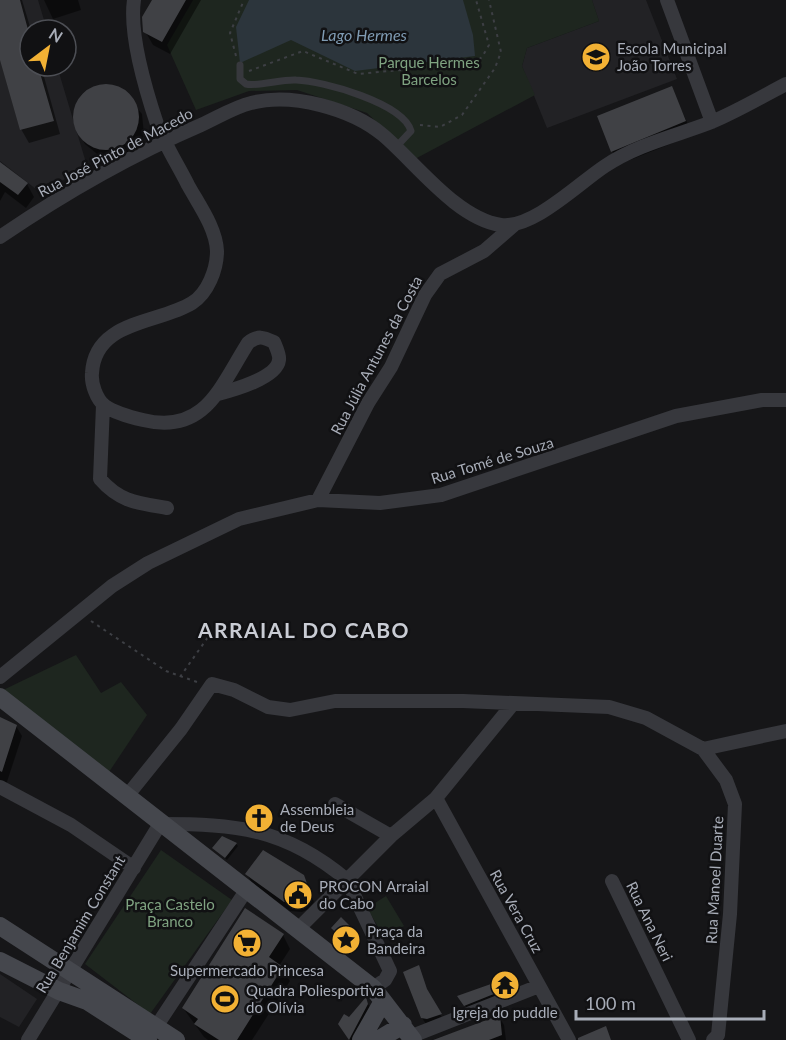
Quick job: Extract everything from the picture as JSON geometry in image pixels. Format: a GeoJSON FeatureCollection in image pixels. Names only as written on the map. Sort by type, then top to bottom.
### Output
{"type":"FeatureCollection","features":[{"type":"Feature","properties":{"kind":"main road"},"geometry":{"type":"LineString","coordinates":[[0,697],[160,824],[299,928],[378,994],[409,1034]]}},
{"type":"Feature","properties":{"kind":"main road"},"geometry":{"type":"LineString","coordinates":[[0,926],[72,971],[151,1036]]}},
{"type":"Feature","properties":{"kind":"main road"},"geometry":{"type":"LineString","coordinates":[[0,961],[59,991],[87,1001],[151,1036],[176,1040]]}},
{"type":"Feature","properties":{"kind":"main road"},"geometry":{"type":"LineString","coordinates":[[378,994],[372,1037],[409,1034]]}},
{"type":"Feature","properties":{"kind":"street"},"geometry":{"type":"LineString","coordinates":[[134,0],[132,13],[135,39],[158,124],[212,230],[217,251],[213,274],[194,302],[177,310],[137,322],[108,337],[92,364],[91,381],[103,405],[100,479],[113,494],[138,503],[167,508]]}},
{"type":"Feature","properties":{"kind":"street"},"geometry":{"type":"LineString","coordinates":[[667,0],[712,122]]}},
{"type":"Feature","properties":{"kind":"street"},"geometry":{"type":"LineString","coordinates":[[514,225],[540,213],[620,157],[712,122],[786,84]]}},
{"type":"Feature","properties":{"kind":"street","name":"Rua José Pinto de Macedo"},"geometry":{"type":"LineString","coordinates":[[0,237],[35,213],[165,140],[251,103],[291,101],[360,119],[395,147],[448,198],[476,215],[499,225],[514,225]]}},
{"type":"Feature","properties":{"kind":"street","name":"Rua Júlia Antunes da Costa"},"geometry":{"type":"LineString","coordinates":[[318,500],[368,403],[391,367],[430,288],[440,274],[484,251],[514,225]]}},
{"type":"Feature","properties":{"kind":"street"},"geometry":{"type":"LineString","coordinates":[[103,405],[130,417],[157,424],[183,422],[198,415],[218,394],[248,343],[263,336],[274,342],[280,358],[278,365],[268,374],[241,388],[218,394]]}},
{"type":"Feature","properties":{"kind":"street","name":"Rua Tomé de Souza"},"geometry":{"type":"LineString","coordinates":[[0,677],[78,613],[148,563],[196,537],[240,519],[318,500],[380,503],[441,495],[676,416],[762,400],[786,400]]}},
{"type":"Feature","properties":{"kind":"street"},"geometry":{"type":"LineString","coordinates":[[127,796],[181,729],[212,684]]}},
{"type":"Feature","properties":{"kind":"street","name":"Rua Manoel Duarte"},"geometry":{"type":"LineString","coordinates":[[212,684],[234,690],[268,707],[290,710],[335,701],[463,701],[512,705],[609,707],[645,718],[703,749],[726,780],[735,804],[730,914],[716,1038]]}},
{"type":"Feature","properties":{"kind":"street"},"geometry":{"type":"LineString","coordinates":[[299,928],[391,836],[436,798],[512,705]]}},
{"type":"Feature","properties":{"kind":"street"},"geometry":{"type":"LineString","coordinates":[[703,749],[786,732]]}},
{"type":"Feature","properties":{"kind":"street"},"geometry":{"type":"LineString","coordinates":[[0,787],[70,825],[134,868]]}},
{"type":"Feature","properties":{"kind":"street","name":"Rua Vera Cruz"},"geometry":{"type":"LineString","coordinates":[[436,798],[569,1040]]}},
{"type":"Feature","properties":{"kind":"street"},"geometry":{"type":"LineString","coordinates":[[335,804],[391,836]]}},
{"type":"Feature","properties":{"kind":"street"},"geometry":{"type":"LineString","coordinates":[[160,824],[220,824],[263,832],[308,853],[347,880],[390,970],[378,994]]}},
{"type":"Feature","properties":{"kind":"street","name":"Rua Benjamim Constant"},"geometry":{"type":"LineString","coordinates":[[28,1040],[160,824]]}},
{"type":"Feature","properties":{"kind":"street","name":"Rua Ana Neri"},"geometry":{"type":"LineString","coordinates":[[612,881],[690,1040]]}},
{"type":"Feature","properties":{"kind":"street"},"geometry":{"type":"LineString","coordinates":[[151,1036],[247,889]]}},
{"type":"Feature","properties":{"kind":"street"},"geometry":{"type":"LineString","coordinates":[[409,1034],[539,986]]}},
{"type":"Feature","properties":{"kind":"lane"},"geometry":{"type":"LineString","coordinates":[[240,65],[240,79],[246,84],[297,80],[376,99],[408,124],[411,131],[395,147]]}},
{"type":"Feature","properties":{"kind":"path"},"geometry":{"type":"LineString","coordinates":[[244,0],[230,33],[240,65],[249,72],[303,51],[358,74],[474,63],[482,57],[489,45],[476,0]]}},
{"type":"Feature","properties":{"kind":"path"},"geometry":{"type":"LineString","coordinates":[[408,124],[440,127],[450,124],[462,115],[486,83],[501,52],[489,0]]}},
{"type":"Feature","properties":{"kind":"path"},"geometry":{"type":"LineString","coordinates":[[78,613],[166,671],[180,677],[212,684]]}},
{"type":"Feature","properties":{"kind":"path"},"geometry":{"type":"LineString","coordinates":[[180,677],[213,630]]}},
{"type":"Feature","properties":{"kind":"shaded area"},"geometry":{"type":"Polygon","coordinates":[[[0,0],[38,0],[43,18],[18,18],[18,78],[61,78],[87,166],[41,193],[0,161],[0,0]]]}},
{"type":"Feature","properties":{"kind":"shaded area","name":"Escola Municipal João Torres"},"geometry":{"type":"Polygon","coordinates":[[[592,0],[646,0],[677,79],[547,128],[522,66],[527,48],[599,21],[592,0]]]}},
{"type":"Feature","properties":{"kind":"shaded area"},"geometry":{"type":"Polygon","coordinates":[[[0,974],[37,999],[19,1027],[0,1017],[0,974]]]}},
{"type":"Feature","properties":{"kind":"green space","name":"Parque Hermes Barcelos"},"geometry":{"type":"Polygon","coordinates":[[[193,0],[592,0],[599,21],[527,48],[522,66],[535,95],[415,159],[367,113],[297,90],[249,91],[196,110],[167,45],[193,0]]]}},
{"type":"Feature","properties":{"kind":"green space"},"geometry":{"type":"Polygon","coordinates":[[[76,655],[101,693],[121,682],[147,715],[109,772],[1,691],[76,655]]]}},
{"type":"Feature","properties":{"kind":"green space","name":"Praça Castelo Branco"},"geometry":{"type":"Polygon","coordinates":[[[161,850],[232,900],[150,1014],[85,964],[161,850]]]}},
{"type":"Feature","properties":{"kind":"green space"},"geometry":{"type":"Polygon","coordinates":[[[386,896],[404,926],[384,937],[367,908],[386,896]]]}},
{"type":"Feature","properties":{"kind":"water","name":"Lago Hermes"},"geometry":{"type":"Polygon","coordinates":[[[249,0],[463,0],[473,35],[475,56],[355,71],[291,40],[240,63],[236,27],[249,0]]]}},
{"type":"Feature","properties":{"kind":"building"},"geometry":{"type":"Polygon","coordinates":[[[0,0],[20,0],[25,18],[18,18],[18,78],[41,78],[54,121],[20,130],[0,60],[0,0]]]}},
{"type":"Feature","properties":{"kind":"building"},"geometry":{"type":"Polygon","coordinates":[[[152,0],[186,0],[162,42],[143,32],[142,17],[152,0]]]}},
{"type":"Feature","properties":{"kind":"building"},"geometry":{"type":"Polygon","coordinates":[[[100,84],[112,84],[130,93],[137,104],[139,117],[137,130],[130,141],[119,148],[100,150],[87,145],[78,136],[73,123],[73,111],[78,98],[87,89],[100,84]]]}},
{"type":"Feature","properties":{"kind":"building"},"geometry":{"type":"Polygon","coordinates":[[[672,86],[686,121],[611,152],[597,116],[672,86]]]}},
{"type":"Feature","properties":{"kind":"building"},"geometry":{"type":"Polygon","coordinates":[[[0,162],[28,183],[18,195],[0,182],[0,162]]]}},
{"type":"Feature","properties":{"kind":"building"},"geometry":{"type":"Polygon","coordinates":[[[0,717],[17,725],[2,772],[0,771],[0,717]]]}},
{"type":"Feature","properties":{"kind":"building"},"geometry":{"type":"Polygon","coordinates":[[[222,836],[237,843],[225,858],[212,848],[222,836]]]}},
{"type":"Feature","properties":{"kind":"building"},"geometry":{"type":"Polygon","coordinates":[[[263,850],[304,875],[310,892],[304,900],[297,903],[284,902],[245,874],[263,850]]]}},
{"type":"Feature","properties":{"kind":"building"},"geometry":{"type":"Polygon","coordinates":[[[245,908],[284,934],[269,957],[283,967],[237,1040],[219,1040],[194,1024],[198,1019],[182,1008],[245,908]]]}},
{"type":"Feature","properties":{"kind":"building"},"geometry":{"type":"Polygon","coordinates":[[[341,917],[356,932],[346,942],[331,928],[341,917]]]}},
{"type":"Feature","properties":{"kind":"building"},"geometry":{"type":"Polygon","coordinates":[[[419,965],[427,989],[442,1014],[427,1019],[421,1018],[403,972],[419,965]]]}},
{"type":"Feature","properties":{"kind":"building"},"geometry":{"type":"Polygon","coordinates":[[[511,977],[514,986],[464,1006],[457,996],[511,977]]]}},
{"type":"Feature","properties":{"kind":"building"},"geometry":{"type":"Polygon","coordinates":[[[366,997],[368,1004],[349,1040],[338,1024],[344,1014],[349,1017],[366,997]]]}},
{"type":"Feature","properties":{"kind":"building"},"geometry":{"type":"Polygon","coordinates":[[[500,1015],[502,1035],[489,1040],[433,1040],[500,1015]]]}},
{"type":"Feature","properties":{"kind":"building"},"geometry":{"type":"Polygon","coordinates":[[[606,1026],[611,1040],[578,1040],[578,1038],[606,1026]]]}},
{"type":"Feature","properties":{"kind":"place","name":"Escola Municipal João Torres"},"geometry":{"type":"Point","coordinates":[596,57]}},
{"type":"Feature","properties":{"kind":"place","name":"Assembleia de Deus"},"geometry":{"type":"Point","coordinates":[259,818]}},
{"type":"Feature","properties":{"kind":"place","name":"PROCON Arraial do Cabo"},"geometry":{"type":"Point","coordinates":[298,895]}},
{"type":"Feature","properties":{"kind":"place","name":"Praça da Bandeira"},"geometry":{"type":"Point","coordinates":[346,940]}},
{"type":"Feature","properties":{"kind":"place","name":"Supermercado Princesa"},"geometry":{"type":"Point","coordinates":[247,943]}},
{"type":"Feature","properties":{"kind":"place","name":"Igreja do puddle"},"geometry":{"type":"Point","coordinates":[505,985]}},
{"type":"Feature","properties":{"kind":"place","name":"Quadra Poliesportiva do Olívia"},"geometry":{"type":"Point","coordinates":[225,999]}},
{"type":"Feature","properties":{"kind":"district","name":"ARRAIAL DO CABO"},"geometry":{"type":"Point","coordinates":[304,629]}}]}
